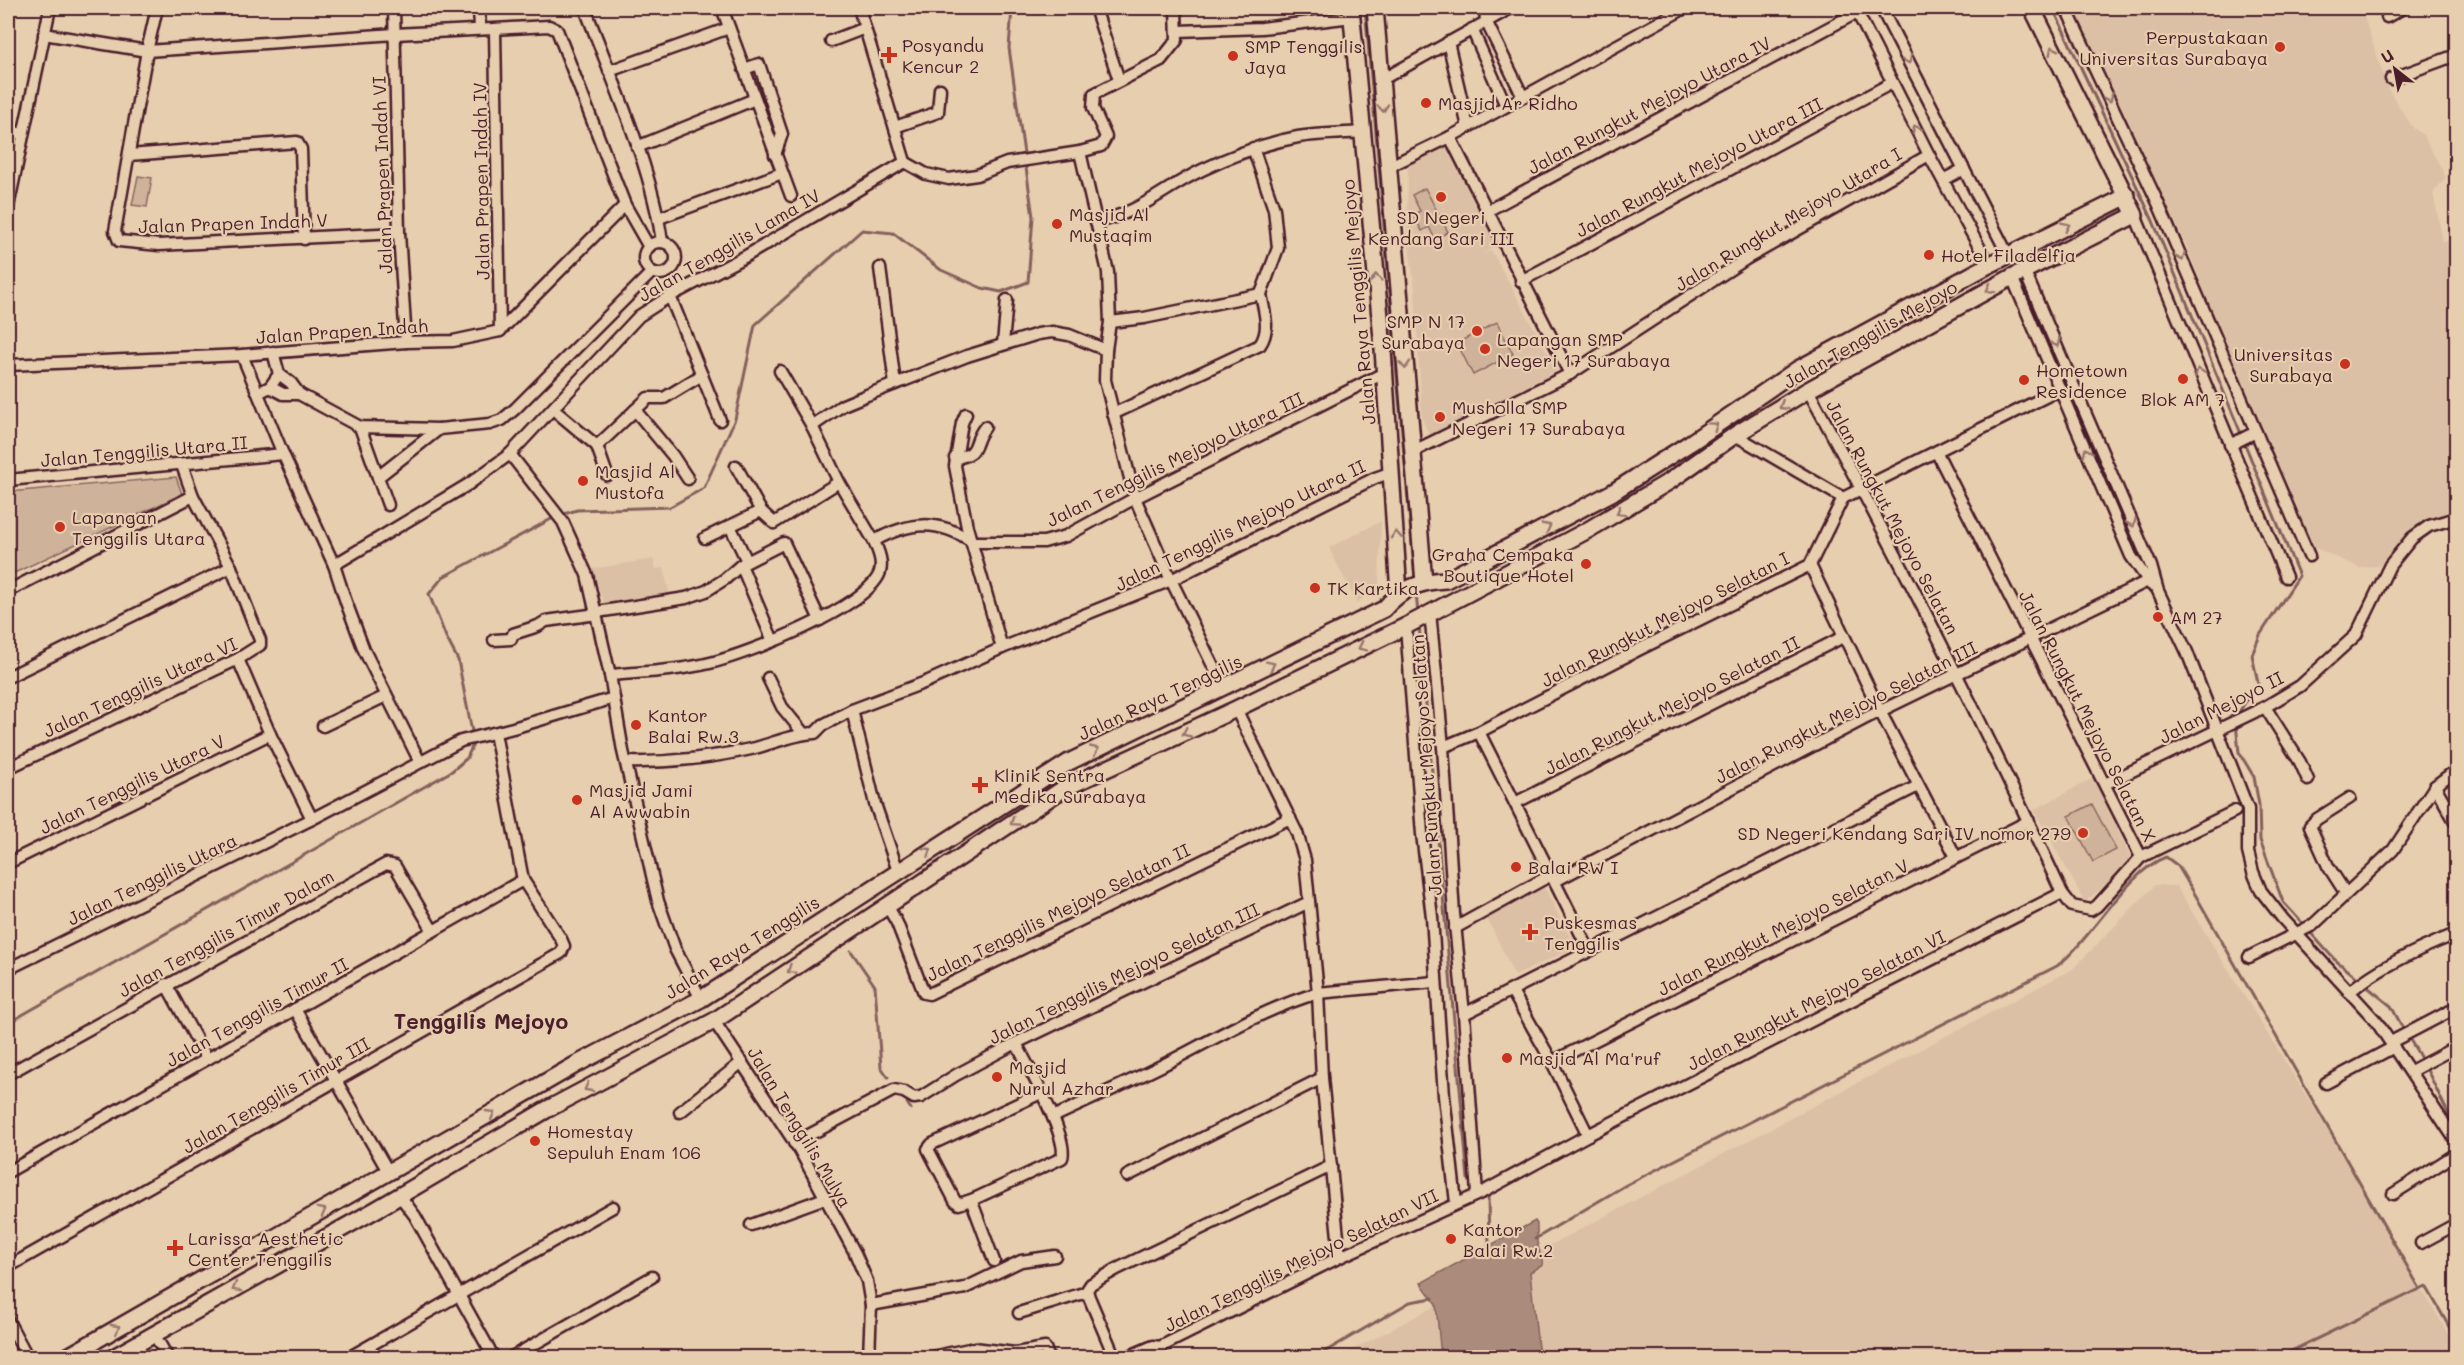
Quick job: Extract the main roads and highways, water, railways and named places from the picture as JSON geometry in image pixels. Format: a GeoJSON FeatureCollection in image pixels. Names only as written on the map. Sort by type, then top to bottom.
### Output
{"type":"FeatureCollection","features":[{"type":"Feature","properties":{"kind":"main road","name":"Jalan Raya Tenggilis Mejoyo"},"geometry":{"type":"LineString","coordinates":[[1375,8],[1388,167],[1393,345],[1384,374],[1392,472],[1412,587]]}},
{"type":"Feature","properties":{"kind":"main road"},"geometry":{"type":"LineString","coordinates":[[2032,8],[2127,196]]}},
{"type":"Feature","properties":{"kind":"main road","name":"Jalan Raya Tenggilis Mejoyo"},"geometry":{"type":"LineString","coordinates":[[1352,12],[1362,132],[1393,345],[1412,452],[1412,587]]}},
{"type":"Feature","properties":{"kind":"main road","name":"Jalan Tenggilis Mejoyo"},"geometry":{"type":"LineString","coordinates":[[1333,662],[1588,530],[1660,487],[1735,435],[1808,390],[2018,274],[2135,215],[2127,196],[2008,255],[1798,369],[1690,443],[1613,492],[1446,580],[1412,587]]}},
{"type":"Feature","properties":{"kind":"main road"},"geometry":{"type":"LineString","coordinates":[[2110,204],[2115,206],[2120,214],[2119,223]]}},
{"type":"Feature","properties":{"kind":"main road"},"geometry":{"type":"LineString","coordinates":[[1881,322],[1893,342]]}},
{"type":"Feature","properties":{"kind":"main road"},"geometry":{"type":"LineString","coordinates":[[1578,511],[1588,530]]}},
{"type":"Feature","properties":{"kind":"main road","name":"Jalan Raya Tenggilis"},"geometry":{"type":"LineString","coordinates":[[65,1358],[628,1036],[702,999],[1056,769],[1384,609],[1412,587]]}},
{"type":"Feature","properties":{"kind":"main road"},"geometry":{"type":"LineString","coordinates":[[112,1358],[400,1196],[546,1110],[714,1021],[1063,789],[1144,753],[1333,662],[1324,639]]}},
{"type":"Feature","properties":{"kind":"main road"},"geometry":{"type":"LineString","coordinates":[[1134,731],[1144,753]]}},
{"type":"Feature","properties":{"kind":"main road"},"geometry":{"type":"LineString","coordinates":[[536,1088],[546,1110]]}},
{"type":"Feature","properties":{"kind":"main road"},"geometry":{"type":"LineString","coordinates":[[257,1248],[266,1257],[269,1270]]}},
{"type":"Feature","properties":{"kind":"waterway"},"geometry":{"type":"LineString","coordinates":[[561,515],[577,510],[670,507],[704,488],[735,419],[755,325],[862,230],[893,233],[941,270],[982,288],[1001,292],[1028,282],[1033,217],[1009,48],[1012,8]]}},
{"type":"Feature","properties":{"kind":"waterway"},"geometry":{"type":"LineString","coordinates":[[1365,8],[1415,580]]}},
{"type":"Feature","properties":{"kind":"waterway"},"geometry":{"type":"LineString","coordinates":[[2053,8],[2153,221],[2242,436]]}},
{"type":"Feature","properties":{"kind":"waterway"},"geometry":{"type":"LineString","coordinates":[[2235,718],[2258,683],[2252,655],[2260,635],[2299,576],[2244,442]]}},
{"type":"Feature","properties":{"kind":"waterway"},"geometry":{"type":"LineString","coordinates":[[8,1023],[452,771],[467,758],[474,742],[458,660],[429,594],[443,577],[555,517]]}},
{"type":"Feature","properties":{"kind":"waterway"},"geometry":{"type":"LineString","coordinates":[[1416,592],[1418,615]]}},
{"type":"Feature","properties":{"kind":"waterway"},"geometry":{"type":"LineString","coordinates":[[1419,625],[1468,1179]]}},
{"type":"Feature","properties":{"kind":"waterway"},"geometry":{"type":"LineString","coordinates":[[2236,724],[2239,752],[2254,777],[2259,805],[2260,840],[2283,902],[2305,926]]}},
{"type":"Feature","properties":{"kind":"waterway"},"geometry":{"type":"LineString","coordinates":[[1535,1239],[1626,1185],[2057,966],[2070,954],[2124,890],[2152,864],[2166,857],[2178,866],[2196,896],[2419,1287]]}},
{"type":"Feature","properties":{"kind":"waterway"},"geometry":{"type":"LineString","coordinates":[[2309,931],[2334,959],[2360,980]]}},
{"type":"Feature","properties":{"kind":"waterway"},"geometry":{"type":"LineString","coordinates":[[851,951],[875,986],[881,1067],[888,1077]]}},
{"type":"Feature","properties":{"kind":"waterway"},"geometry":{"type":"LineString","coordinates":[[2365,985],[2391,1006],[2405,1032]]}},
{"type":"Feature","properties":{"kind":"waterway"},"geometry":{"type":"LineString","coordinates":[[2408,1037],[2422,1059],[2456,1128]]}},
{"type":"Feature","properties":{"kind":"waterway"},"geometry":{"type":"LineString","coordinates":[[907,1103],[911,1109]]}},
{"type":"Feature","properties":{"kind":"waterway"},"geometry":{"type":"LineString","coordinates":[[1488,1195],[1489,1247]]}},
{"type":"Feature","properties":{"kind":"waterway"},"geometry":{"type":"LineString","coordinates":[[2277,1358],[2426,1286],[2456,1339]]}},
{"type":"Feature","properties":{"kind":"waterway"},"geometry":{"type":"LineString","coordinates":[[1314,1358],[1410,1302],[1433,1298]]}},
{"type":"Feature","properties":{"kind":"place","name":"Perpustakaan Universitas Surabaya"},"geometry":{"type":"Point","coordinates":[2280,47]}},
{"type":"Feature","properties":{"kind":"place","name":"Posyandu Kencur 2"},"geometry":{"type":"Point","coordinates":[889,55]}},
{"type":"Feature","properties":{"kind":"place","name":"SMP Tenggilis Jaya"},"geometry":{"type":"Point","coordinates":[1233,56]}},
{"type":"Feature","properties":{"kind":"place","name":"Masjid Ar Ridho"},"geometry":{"type":"Point","coordinates":[1426,103]}},
{"type":"Feature","properties":{"kind":"place","name":"SD Negeri Kendang Sari III"},"geometry":{"type":"Point","coordinates":[1441,197]}},
{"type":"Feature","properties":{"kind":"place","name":"Masjid Al Mustaqim"},"geometry":{"type":"Point","coordinates":[1057,224]}},
{"type":"Feature","properties":{"kind":"place","name":"Hotel Filadelfia"},"geometry":{"type":"Point","coordinates":[1929,255]}},
{"type":"Feature","properties":{"kind":"place","name":"SMP N 17 Surabaya"},"geometry":{"type":"Point","coordinates":[1477,331]}},
{"type":"Feature","properties":{"kind":"place","name":"Lapangan SMP Negeri 17 Surabaya"},"geometry":{"type":"Point","coordinates":[1485,349]}},
{"type":"Feature","properties":{"kind":"place","name":"Universitas Surabaya"},"geometry":{"type":"Point","coordinates":[2345,364]}},
{"type":"Feature","properties":{"kind":"place","name":"Blok AM 7"},"geometry":{"type":"Point","coordinates":[2183,379]}},
{"type":"Feature","properties":{"kind":"place","name":"Hometown Residence"},"geometry":{"type":"Point","coordinates":[2024,380]}},
{"type":"Feature","properties":{"kind":"place","name":"Musholla SMP Negeri 17 Surabaya"},"geometry":{"type":"Point","coordinates":[1440,417]}},
{"type":"Feature","properties":{"kind":"place","name":"Masjid Al Mustofa"},"geometry":{"type":"Point","coordinates":[583,481]}},
{"type":"Feature","properties":{"kind":"place","name":"Lapangan Tenggilis Utara"},"geometry":{"type":"Point","coordinates":[60,527]}},
{"type":"Feature","properties":{"kind":"place","name":"Graha Cempaka Boutique Hotel"},"geometry":{"type":"Point","coordinates":[1586,564]}},
{"type":"Feature","properties":{"kind":"place","name":"TK Kartika"},"geometry":{"type":"Point","coordinates":[1315,588]}},
{"type":"Feature","properties":{"kind":"place","name":"AM 27"},"geometry":{"type":"Point","coordinates":[2158,617]}},
{"type":"Feature","properties":{"kind":"place","name":"Kantor Balai Rw.3"},"geometry":{"type":"Point","coordinates":[636,725]}},
{"type":"Feature","properties":{"kind":"place","name":"Klinik Sentra Medika Surabaya"},"geometry":{"type":"Point","coordinates":[980,785]}},
{"type":"Feature","properties":{"kind":"place","name":"Masjid Jami Al Awwabin"},"geometry":{"type":"Point","coordinates":[577,800]}},
{"type":"Feature","properties":{"kind":"place","name":"SD Negeri Kendang Sari IV nomor 279"},"geometry":{"type":"Point","coordinates":[2083,833]}},
{"type":"Feature","properties":{"kind":"place","name":"Balai RW I"},"geometry":{"type":"Point","coordinates":[1516,867]}},
{"type":"Feature","properties":{"kind":"place","name":"Puskesmas Tenggilis"},"geometry":{"type":"Point","coordinates":[1530,932]}},
{"type":"Feature","properties":{"kind":"place","name":"Masjid Al Ma'ruf"},"geometry":{"type":"Point","coordinates":[1507,1058]}},
{"type":"Feature","properties":{"kind":"place","name":"Masjid Nurul Azhar"},"geometry":{"type":"Point","coordinates":[997,1077]}},
{"type":"Feature","properties":{"kind":"place","name":"Homestay Sepuluh Enam 106"},"geometry":{"type":"Point","coordinates":[535,1141]}},
{"type":"Feature","properties":{"kind":"place","name":"Kantor Balai Rw.2"},"geometry":{"type":"Point","coordinates":[1451,1239]}},
{"type":"Feature","properties":{"kind":"place","name":"Larissa Aesthetic Center Tenggilis"},"geometry":{"type":"Point","coordinates":[175,1248]}},
{"type":"Feature","properties":{"kind":"district","name":"Tenggilis Mejoyo"},"geometry":{"type":"Point","coordinates":[481,1020]}}]}
